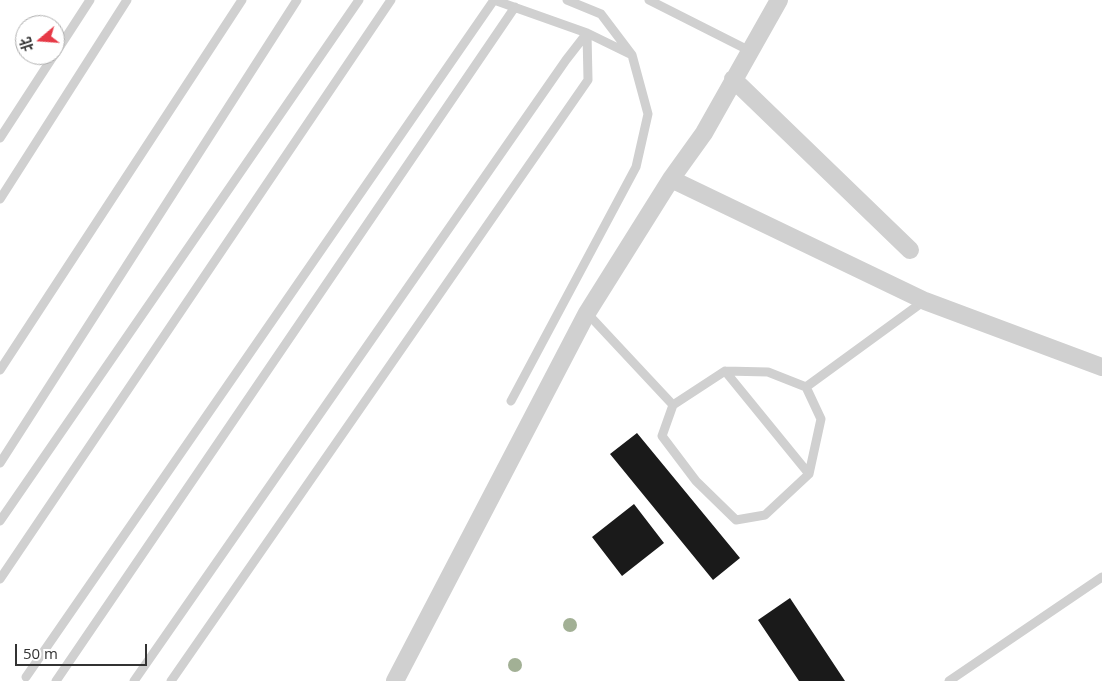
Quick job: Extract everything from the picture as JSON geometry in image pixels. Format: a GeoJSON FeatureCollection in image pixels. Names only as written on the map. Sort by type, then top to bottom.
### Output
{"type":"FeatureCollection","features":[{"type":"Feature","properties":{"kind":"street"},"geometry":{"type":"LineString","coordinates":[[395,681],[587,313],[671,179],[704,133],[779,0]]}},
{"type":"Feature","properties":{"kind":"street"},"geometry":{"type":"LineString","coordinates":[[734,79],[910,250]]}},
{"type":"Feature","properties":{"kind":"street"},"geometry":{"type":"LineString","coordinates":[[671,179],[924,301],[1102,367]]}},
{"type":"Feature","properties":{"kind":"lane"},"geometry":{"type":"LineString","coordinates":[[65,39],[90,0]]}},
{"type":"Feature","properties":{"kind":"lane"},"geometry":{"type":"LineString","coordinates":[[0,199],[127,0]]}},
{"type":"Feature","properties":{"kind":"lane"},"geometry":{"type":"LineString","coordinates":[[0,370],[242,0]]}},
{"type":"Feature","properties":{"kind":"lane"},"geometry":{"type":"LineString","coordinates":[[0,521],[359,0]]}},
{"type":"Feature","properties":{"kind":"lane"},"geometry":{"type":"LineString","coordinates":[[0,579],[392,0]]}},
{"type":"Feature","properties":{"kind":"lane"},"geometry":{"type":"LineString","coordinates":[[26,677],[494,0],[587,33],[632,55]]}},
{"type":"Feature","properties":{"kind":"lane"},"geometry":{"type":"LineString","coordinates":[[511,402],[636,167],[648,114],[632,55],[601,14],[567,0]]}},
{"type":"Feature","properties":{"kind":"lane"},"geometry":{"type":"LineString","coordinates":[[649,0],[750,51]]}},
{"type":"Feature","properties":{"kind":"lane"},"geometry":{"type":"LineString","coordinates":[[0,464],[293,1]]}},
{"type":"Feature","properties":{"kind":"lane"},"geometry":{"type":"LineString","coordinates":[[56,681],[515,7]]}},
{"type":"Feature","properties":{"kind":"lane"},"geometry":{"type":"LineString","coordinates":[[134,681],[566,60],[587,33]]}},
{"type":"Feature","properties":{"kind":"lane"},"geometry":{"type":"LineString","coordinates":[[171,681],[588,80],[587,33]]}},
{"type":"Feature","properties":{"kind":"lane"},"geometry":{"type":"LineString","coordinates":[[0,138],[48,65]]}},
{"type":"Feature","properties":{"kind":"lane"},"geometry":{"type":"LineString","coordinates":[[806,387],[924,301]]}},
{"type":"Feature","properties":{"kind":"lane"},"geometry":{"type":"LineString","coordinates":[[587,313],[673,405]]}},
{"type":"Feature","properties":{"kind":"lane"},"geometry":{"type":"LineString","coordinates":[[726,371],[809,474]]}},
{"type":"Feature","properties":{"kind":"lane"},"geometry":{"type":"LineString","coordinates":[[726,371],[768,372],[806,387],[821,419],[809,474],[765,515],[736,520],[696,481],[662,436],[673,405],[726,371]]}},
{"type":"Feature","properties":{"kind":"lane"},"geometry":{"type":"LineString","coordinates":[[949,681],[1102,577]]}},
{"type":"Feature","properties":{"kind":"building"},"geometry":{"type":"Polygon","coordinates":[[[637,433],[740,558],[713,580],[610,454],[637,433]]]}},
{"type":"Feature","properties":{"kind":"building"},"geometry":{"type":"Polygon","coordinates":[[[634,504],[664,543],[622,576],[592,537],[634,504]]]}},
{"type":"Feature","properties":{"kind":"building"},"geometry":{"type":"Polygon","coordinates":[[[790,598],[845,681],[799,681],[758,620],[790,598]]]}}]}
